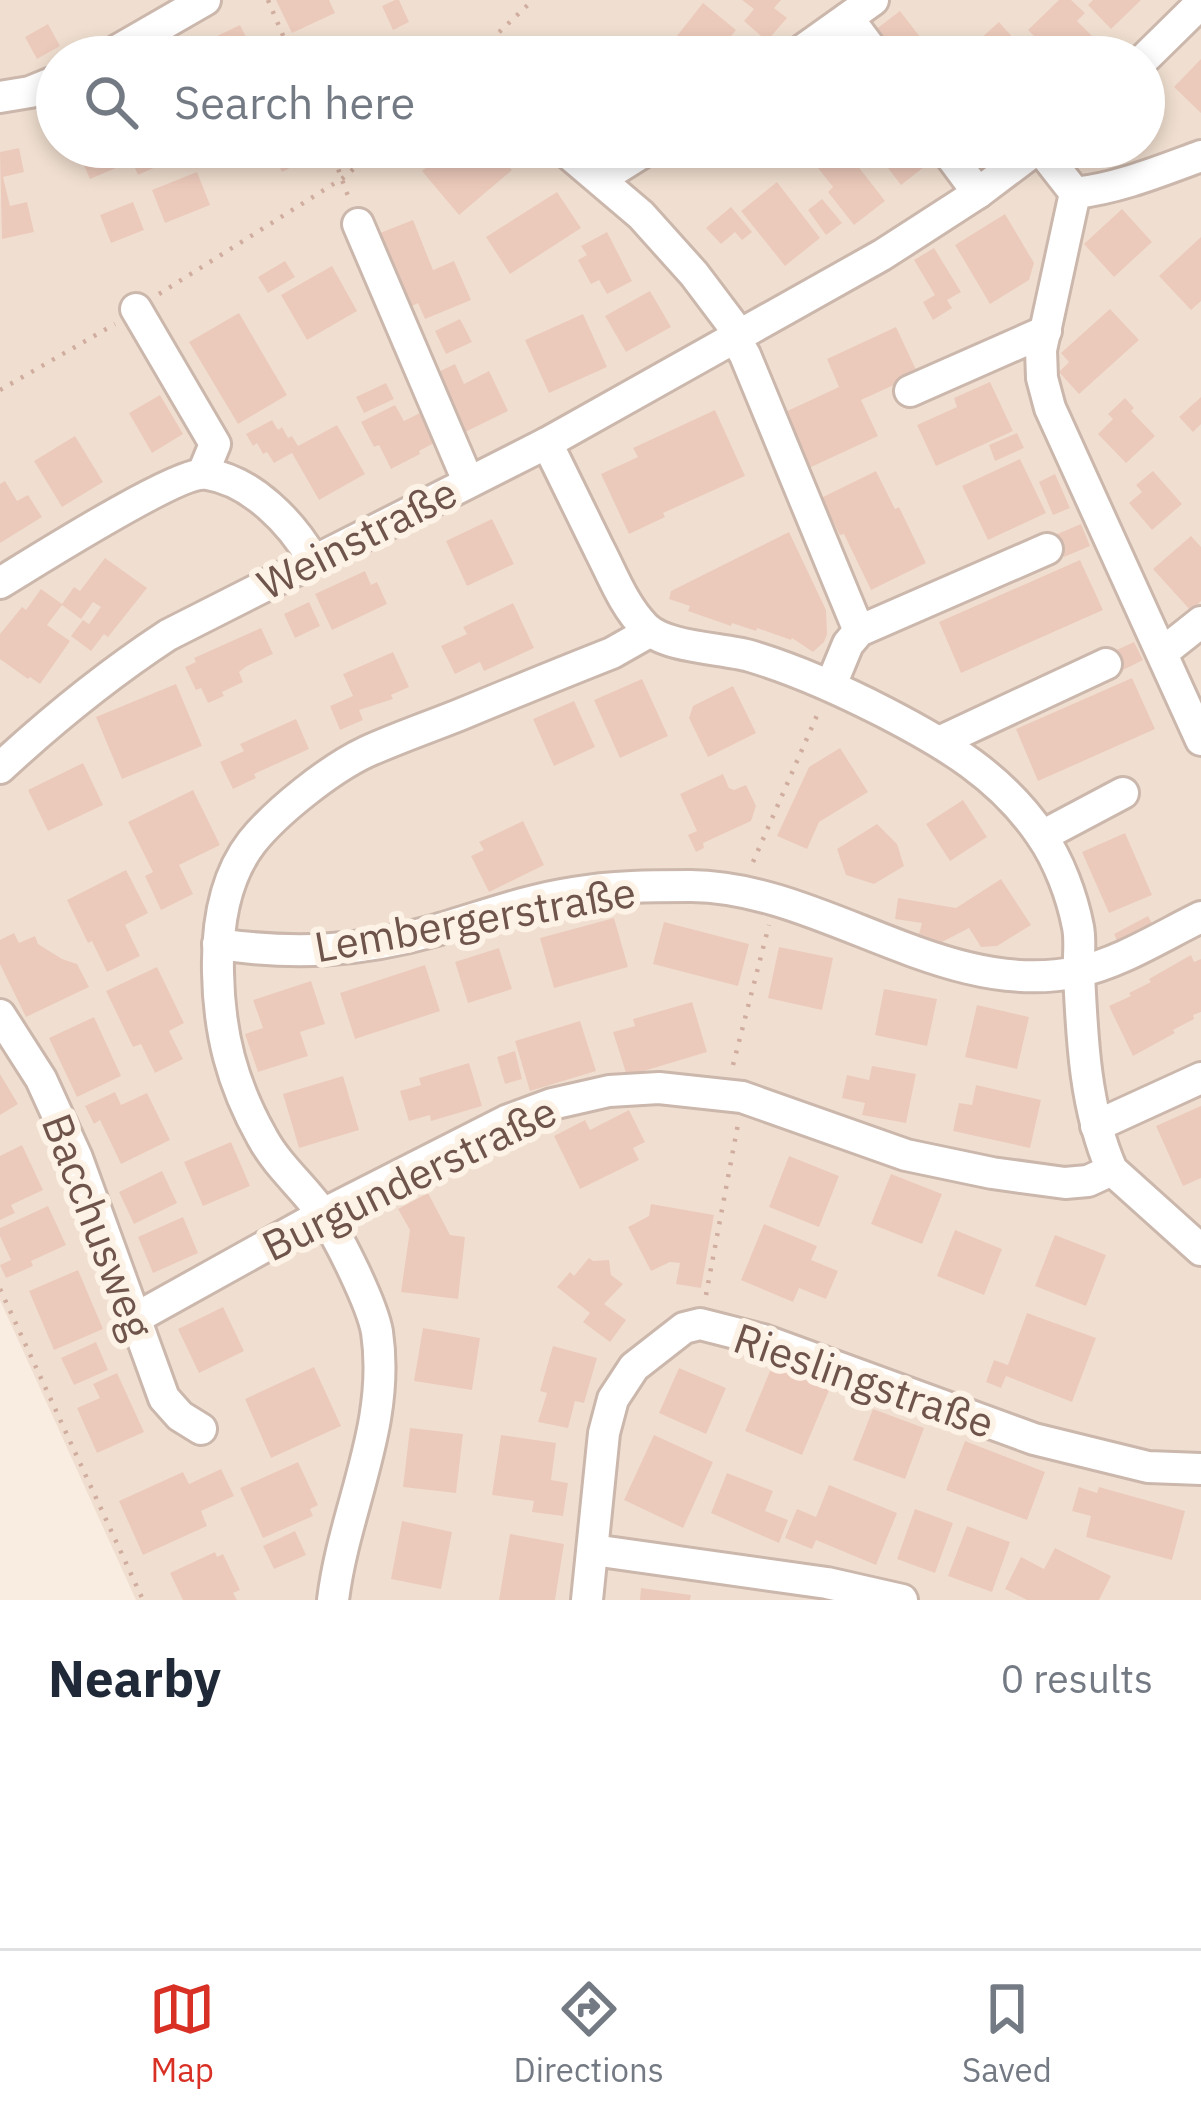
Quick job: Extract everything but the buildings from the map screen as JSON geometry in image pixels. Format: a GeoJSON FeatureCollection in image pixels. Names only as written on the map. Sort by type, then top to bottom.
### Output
{"type":"FeatureCollection","features":[{"type":"Feature","properties":{"kind":"street"},"geometry":{"type":"LineString","coordinates":[[142,36],[205,0]]}},
{"type":"Feature","properties":{"kind":"street"},"geometry":{"type":"LineString","coordinates":[[1165,38],[1201,3]]}},
{"type":"Feature","properties":{"kind":"street"},"geometry":{"type":"LineString","coordinates":[[822,36],[860,9]]}},
{"type":"Feature","properties":{"kind":"street"},"geometry":{"type":"LineString","coordinates":[[0,97],[36,90]]}},
{"type":"Feature","properties":{"kind":"street"},"geometry":{"type":"LineString","coordinates":[[1075,193],[1119,184],[1201,156]]}},
{"type":"Feature","properties":{"kind":"street"},"geometry":{"type":"LineString","coordinates":[[587,168],[641,215],[681,259],[738,336],[859,631]]}},
{"type":"Feature","properties":{"kind":"street"},"geometry":{"type":"LineString","coordinates":[[600,179],[618,168]]}},
{"type":"Feature","properties":{"kind":"street"},"geometry":{"type":"LineString","coordinates":[[960,168],[978,193]]}},
{"type":"Feature","properties":{"kind":"street","name":"Weinstraße"},"geometry":{"type":"LineString","coordinates":[[0,768],[112,671],[167,635],[547,443],[882,255],[1011,168]]}},
{"type":"Feature","properties":{"kind":"street"},"geometry":{"type":"LineString","coordinates":[[1055,168],[1075,193],[1041,350],[1042,378],[1050,408],[1201,740]]}},
{"type":"Feature","properties":{"kind":"street"},"geometry":{"type":"LineString","coordinates":[[358,224],[468,481]]}},
{"type":"Feature","properties":{"kind":"street"},"geometry":{"type":"LineString","coordinates":[[136,309],[215,444],[203,473]]}},
{"type":"Feature","properties":{"kind":"street"},"geometry":{"type":"LineString","coordinates":[[910,391],[1046,331]]}},
{"type":"Feature","properties":{"kind":"street"},"geometry":{"type":"LineString","coordinates":[[547,443],[626,604],[649,632],[748,655],[831,685],[941,741],[1008,793],[1042,836],[1063,878],[1078,930],[1086,1070],[1096,1126],[1112,1170],[1201,1250]]}},
{"type":"Feature","properties":{"kind":"street"},"geometry":{"type":"LineString","coordinates":[[0,583],[139,501],[203,473],[237,484],[267,503],[313,560]]}},
{"type":"Feature","properties":{"kind":"street"},"geometry":{"type":"LineString","coordinates":[[831,685],[848,644],[859,631],[1047,549]]}},
{"type":"Feature","properties":{"kind":"street"},"geometry":{"type":"LineString","coordinates":[[1162,653],[1201,622]]}},
{"type":"Feature","properties":{"kind":"street"},"geometry":{"type":"LineString","coordinates":[[332,1600],[380,1389],[376,1328],[351,1265],[323,1214],[263,1141],[237,1086],[219,1016],[218,944],[230,881],[251,843],[297,798],[362,754],[612,652],[649,632]]}},
{"type":"Feature","properties":{"kind":"street"},"geometry":{"type":"LineString","coordinates":[[941,741],[1106,664]]}},
{"type":"Feature","properties":{"kind":"street"},"geometry":{"type":"LineString","coordinates":[[1042,836],[1123,793]]}},
{"type":"Feature","properties":{"kind":"street","name":"Lembergerstraße"},"geometry":{"type":"LineString","coordinates":[[218,944],[322,952],[428,932],[573,892],[697,886],[741,890],[938,958],[993,972],[1051,976],[1078,972]]}},
{"type":"Feature","properties":{"kind":"street"},"geometry":{"type":"LineString","coordinates":[[1078,972],[1201,917]]}},
{"type":"Feature","properties":{"kind":"street","name":"Bacchusweg"},"geometry":{"type":"LineString","coordinates":[[0,1015],[41,1079],[76,1158],[164,1398],[201,1429]]}},
{"type":"Feature","properties":{"kind":"street"},"geometry":{"type":"LineString","coordinates":[[1096,1126],[1201,1078]]}},
{"type":"Feature","properties":{"kind":"street","name":"Burgunderstraße"},"geometry":{"type":"LineString","coordinates":[[136,1318],[323,1214],[506,1121],[552,1104],[626,1090],[734,1095],[906,1155],[992,1173],[1065,1183],[1112,1170]]}},
{"type":"Feature","properties":{"kind":"street","name":"Rieslingstraße"},"geometry":{"type":"LineString","coordinates":[[586,1600],[604,1433],[613,1399],[634,1367],[658,1346],[684,1328],[700,1324],[763,1340],[1034,1439],[1148,1467],[1201,1469]]}},
{"type":"Feature","properties":{"kind":"street"},"geometry":{"type":"LineString","coordinates":[[593,1550],[827,1583],[902,1600]]}},
{"type":"Feature","properties":{"kind":"path"},"geometry":{"type":"LineString","coordinates":[[268,0],[283,36]]}},
{"type":"Feature","properties":{"kind":"path"},"geometry":{"type":"LineString","coordinates":[[495,36],[533,0]]}},
{"type":"Feature","properties":{"kind":"path"},"geometry":{"type":"LineString","coordinates":[[339,168],[358,224]]}},
{"type":"Feature","properties":{"kind":"path"},"geometry":{"type":"LineString","coordinates":[[0,390],[106,330],[355,168]]}},
{"type":"Feature","properties":{"kind":"path"},"geometry":{"type":"LineString","coordinates":[[741,890],[831,685]]}},
{"type":"Feature","properties":{"kind":"path"},"geometry":{"type":"LineString","coordinates":[[700,1324],[731,1168],[734,1095],[775,900]]}},
{"type":"Feature","properties":{"kind":"path"},"geometry":{"type":"LineString","coordinates":[[0,1289],[143,1600]]}},
{"type":"Feature","properties":{"kind":"shaded area"},"geometry":{"type":"Polygon","coordinates":[[[0,0],[1201,0],[1201,1600],[136,1600],[0,1300],[0,0]]]}}]}
